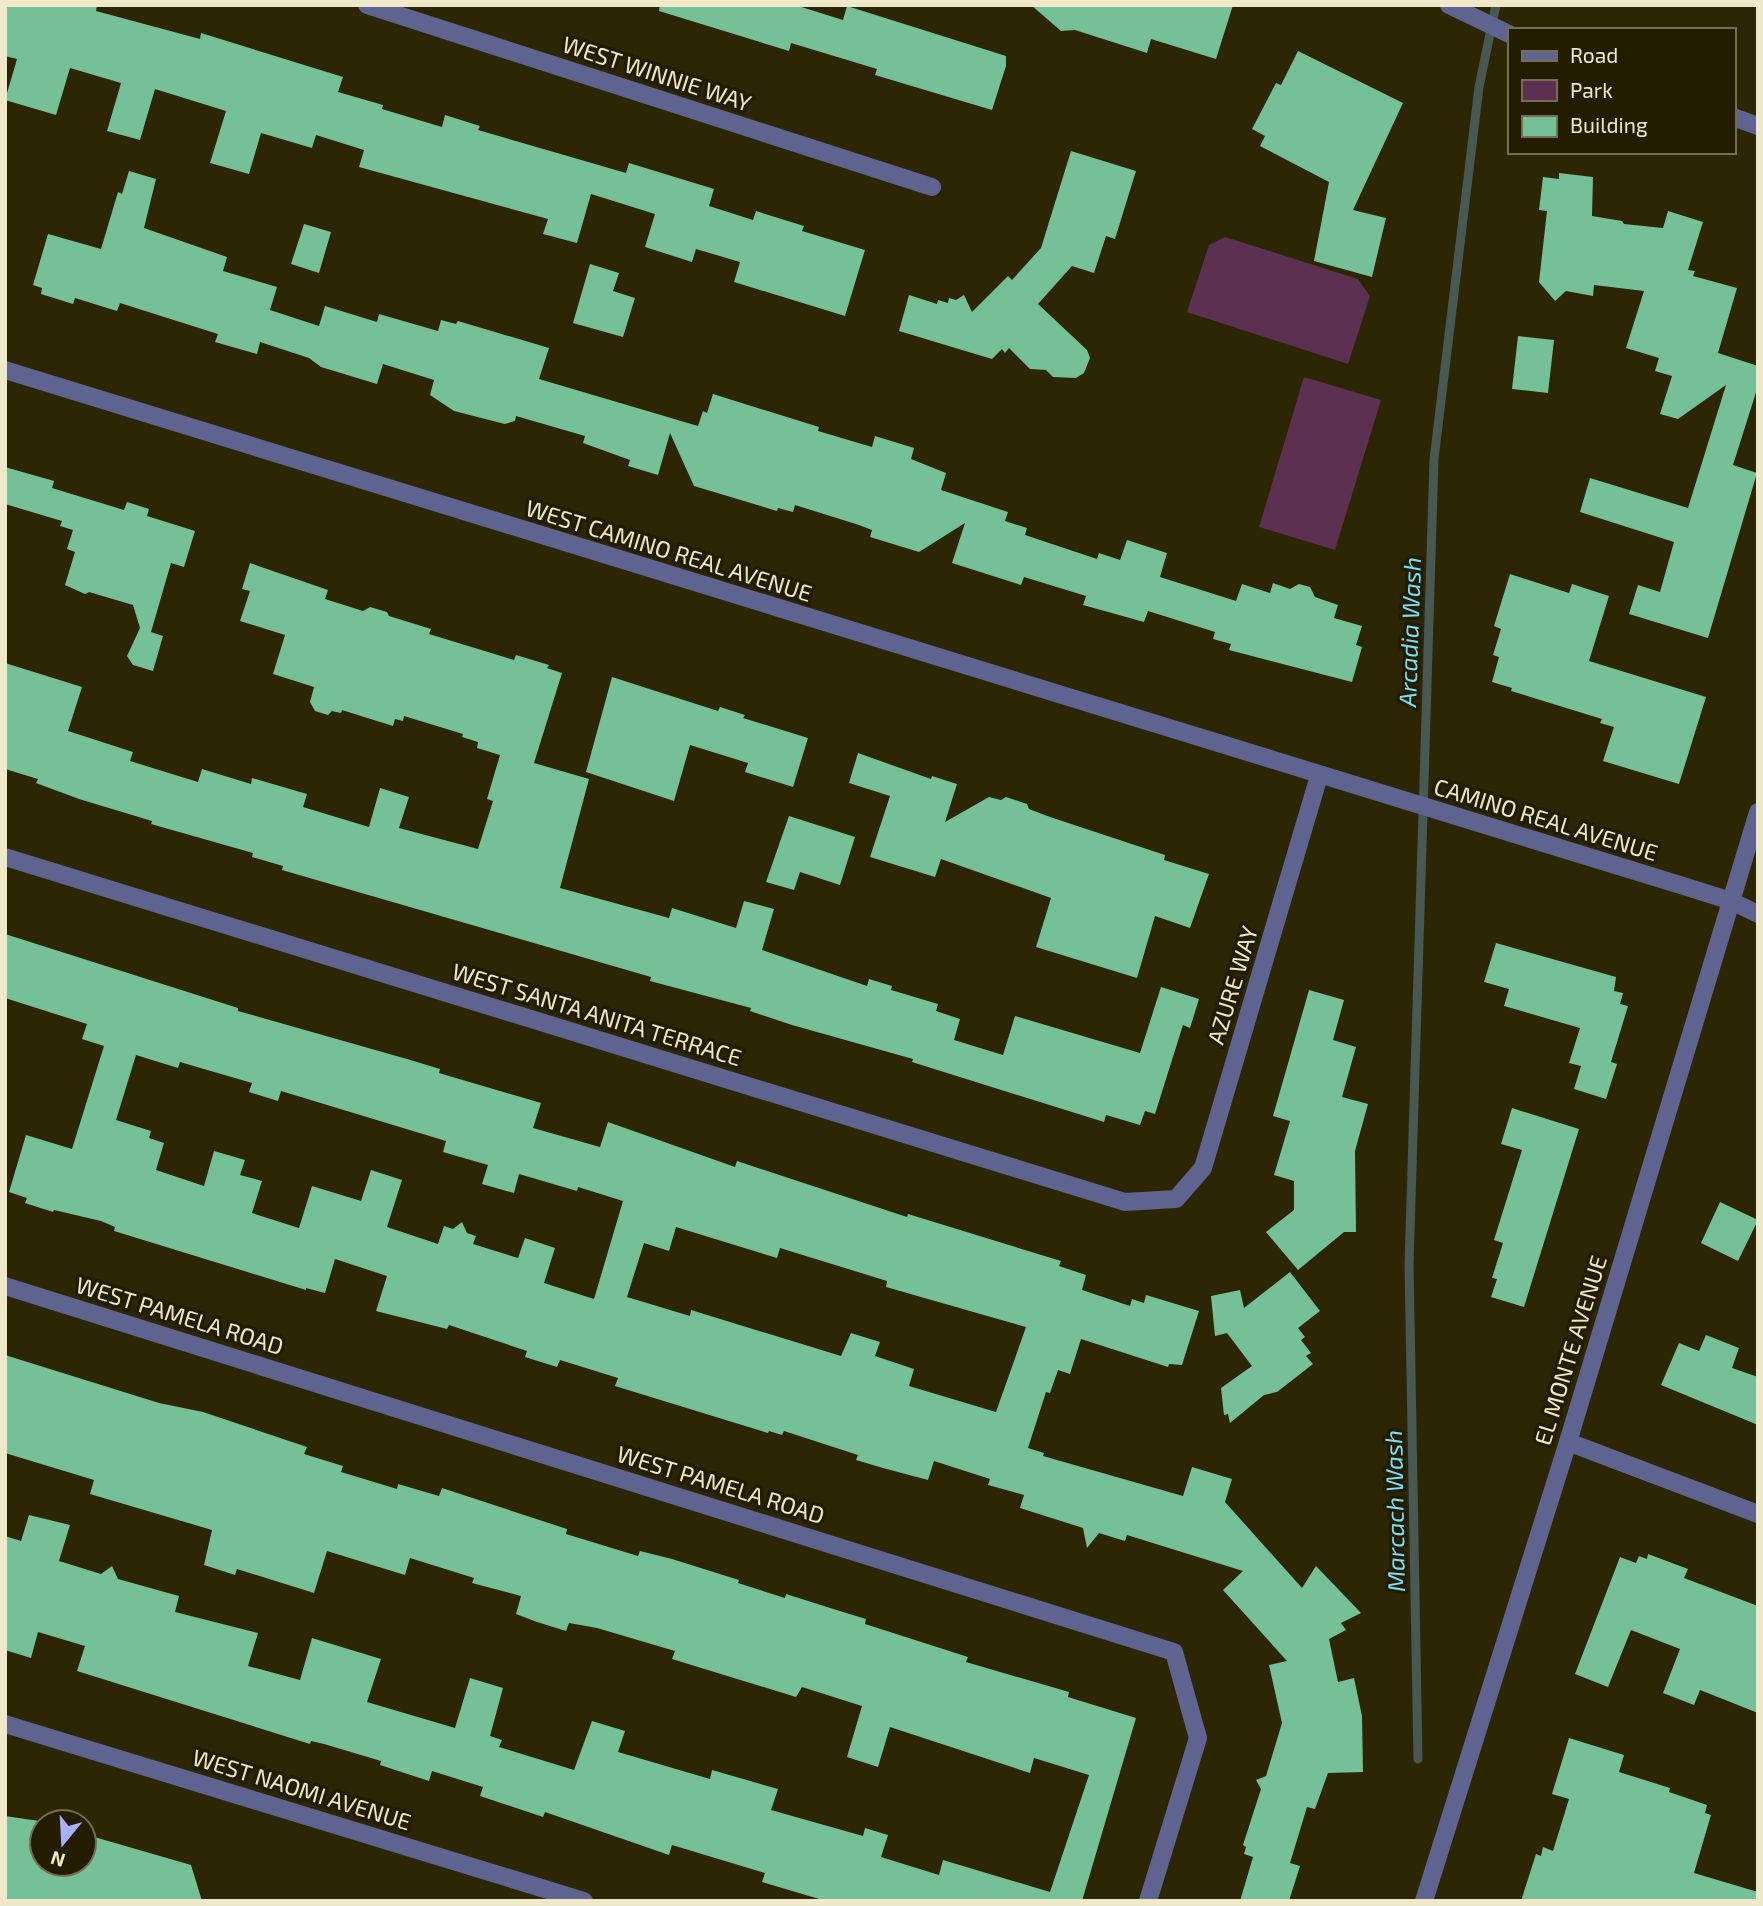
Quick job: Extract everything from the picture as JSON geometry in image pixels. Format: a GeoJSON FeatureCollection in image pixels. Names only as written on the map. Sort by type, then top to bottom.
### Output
{"type":"FeatureCollection","features":[{"type":"Feature","properties":{"kind":"street","name":"WEST WINNIE WAY"},"geometry":{"type":"LineString","coordinates":[[367,5],[932,187]]}},
{"type":"Feature","properties":{"kind":"street"},"geometry":{"type":"LineString","coordinates":[[1449,5],[1508,34]]}},
{"type":"Feature","properties":{"kind":"street"},"geometry":{"type":"LineString","coordinates":[[1735,118],[1758,126]]}},
{"type":"Feature","properties":{"kind":"street","name":"WEST CAMINO REAL AVENUE"},"geometry":{"type":"LineString","coordinates":[[5,370],[1319,776]]}},
{"type":"Feature","properties":{"kind":"street","name":"CAMINO REAL AVENUE"},"geometry":{"type":"LineString","coordinates":[[1319,776],[1731,901],[1758,914]]}},
{"type":"Feature","properties":{"kind":"street","name":"AZURE WAY"},"geometry":{"type":"LineString","coordinates":[[1176,1199],[1203,1168],[1319,776]]}},
{"type":"Feature","properties":{"kind":"street","name":"EL MONTE AVENUE"},"geometry":{"type":"LineString","coordinates":[[1424,1901],[1569,1442],[1758,811]]}},
{"type":"Feature","properties":{"kind":"street","name":"WEST SANTA ANITA TERRACE"},"geometry":{"type":"LineString","coordinates":[[5,857],[1125,1202],[1176,1199]]}},
{"type":"Feature","properties":{"kind":"street","name":"WEST PAMELA ROAD"},"geometry":{"type":"LineString","coordinates":[[5,1286],[1174,1652],[1198,1738],[1148,1901]]}},
{"type":"Feature","properties":{"kind":"street"},"geometry":{"type":"LineString","coordinates":[[1569,1442],[1758,1514]]}},
{"type":"Feature","properties":{"kind":"street","name":"WEST NAOMI AVENUE"},"geometry":{"type":"LineString","coordinates":[[5,1724],[584,1901]]}},
{"type":"Feature","properties":{"kind":"green space"},"geometry":{"type":"Polygon","coordinates":[[[1225,237],[1358,279],[1370,296],[1348,364],[1187,312],[1209,245],[1225,237]]]}},
{"type":"Feature","properties":{"kind":"green space"},"geometry":{"type":"Polygon","coordinates":[[[1304,377],[1381,400],[1335,550],[1259,527],[1304,377]]]}},
{"type":"Feature","properties":{"kind":"building"},"geometry":{"type":"Polygon","coordinates":[[[5,5],[97,5],[96,11],[200,39],[201,33],[343,77],[338,92],[442,127],[445,115],[480,126],[478,130],[626,173],[629,163],[714,189],[709,206],[753,220],[756,211],[804,226],[802,231],[865,250],[845,316],[734,282],[740,262],[696,249],[692,262],[645,247],[655,214],[591,194],[577,243],[543,234],[548,219],[359,167],[364,150],[316,135],[312,148],[261,133],[249,174],[210,163],[226,111],[155,89],[140,140],[107,131],[121,83],[70,68],[56,115],[5,100],[17,59],[5,56],[5,5]]]}},
{"type":"Feature","properties":{"kind":"building"},"geometry":{"type":"Polygon","coordinates":[[[660,5],[795,5],[843,20],[847,6],[1006,56],[1006,66],[992,110],[875,75],[877,69],[791,43],[789,51],[659,11],[660,5]]]}},
{"type":"Feature","properties":{"kind":"building"},"geometry":{"type":"Polygon","coordinates":[[[1031,5],[1233,5],[1216,59],[1151,39],[1147,53],[1075,30],[1061,31],[1031,5]]]}},
{"type":"Feature","properties":{"kind":"building"},"geometry":{"type":"Polygon","coordinates":[[[1298,51],[1403,103],[1353,210],[1386,218],[1372,277],[1314,261],[1329,182],[1260,146],[1265,136],[1252,129],[1276,83],[1281,85],[1298,51]]]}},
{"type":"Feature","properties":{"kind":"building"},"geometry":{"type":"Polygon","coordinates":[[[1071,151],[1136,171],[1115,239],[1106,236],[1094,273],[1072,266],[1038,304],[1087,350],[1090,358],[1084,373],[1076,378],[1053,377],[1046,370],[1030,369],[1009,348],[1005,353],[1002,349],[992,359],[899,331],[909,295],[937,304],[938,300],[948,303],[949,298],[956,300],[964,295],[972,312],[1008,276],[1012,280],[1041,248],[1071,151]]]}},
{"type":"Feature","properties":{"kind":"building"},"geometry":{"type":"Polygon","coordinates":[[[129,171],[156,179],[144,228],[227,257],[223,271],[277,287],[270,310],[319,326],[325,306],[377,322],[379,314],[438,331],[441,320],[456,324],[458,321],[549,348],[539,379],[698,426],[703,411],[707,413],[713,394],[819,427],[818,431],[872,447],[875,436],[914,448],[911,459],[946,473],[941,490],[1008,512],[1005,521],[1027,528],[1025,535],[1097,559],[1099,553],[1120,560],[1127,540],[1167,553],[1160,577],[1236,601],[1242,584],[1270,593],[1273,583],[1290,589],[1299,584],[1310,587],[1315,597],[1338,605],[1334,618],[1362,626],[1356,645],[1362,647],[1352,682],[1229,650],[1231,644],[1213,639],[1215,632],[1148,611],[1144,622],[1083,605],[1086,596],[1024,577],[1021,585],[952,563],[965,523],[919,552],[870,537],[872,530],[859,525],[795,505],[793,512],[778,508],[777,511],[694,486],[670,433],[658,475],[628,466],[630,460],[583,443],[585,436],[516,416],[515,421],[505,424],[454,411],[430,395],[434,380],[383,364],[377,384],[321,367],[309,358],[260,342],[257,354],[215,342],[218,334],[120,303],[117,311],[75,298],[73,304],[41,294],[42,288],[33,285],[48,234],[101,249],[118,192],[122,194],[129,171]]]}},
{"type":"Feature","properties":{"kind":"building"},"geometry":{"type":"Polygon","coordinates":[[[1559,173],[1593,177],[1592,216],[1622,221],[1624,224],[1663,228],[1668,211],[1703,222],[1688,270],[1695,271],[1693,276],[1737,288],[1718,353],[1758,366],[1758,386],[1733,465],[1757,473],[1708,638],[1629,614],[1638,585],[1660,592],[1674,542],[1580,512],[1590,478],[1688,508],[1726,385],[1678,419],[1660,414],[1672,376],[1655,371],[1659,358],[1626,348],[1644,291],[1594,285],[1593,296],[1566,291],[1555,301],[1539,282],[1547,211],[1539,210],[1543,177],[1559,179],[1559,173]]]}},
{"type":"Feature","properties":{"kind":"building"},"geometry":{"type":"Polygon","coordinates":[[[304,224],[331,232],[319,273],[291,264],[304,224]]]}},
{"type":"Feature","properties":{"kind":"building"},"geometry":{"type":"Polygon","coordinates":[[[590,264],[619,273],[613,291],[635,298],[623,337],[573,323],[590,264]]]}},
{"type":"Feature","properties":{"kind":"building"},"geometry":{"type":"Polygon","coordinates":[[[1518,336],[1554,340],[1548,393],[1512,389],[1518,336]]]}},
{"type":"Feature","properties":{"kind":"building"},"geometry":{"type":"Polygon","coordinates":[[[5,467],[54,481],[52,488],[124,510],[127,502],[149,509],[147,516],[195,531],[184,567],[171,563],[151,632],[163,636],[153,671],[133,665],[127,656],[140,628],[133,605],[89,592],[85,594],[65,585],[75,552],[67,549],[73,530],[60,526],[62,521],[5,504],[5,467]]]}},
{"type":"Feature","properties":{"kind":"building"},"geometry":{"type":"Polygon","coordinates":[[[250,563],[328,590],[325,599],[363,611],[370,607],[387,612],[389,616],[431,629],[429,634],[514,660],[516,655],[549,665],[547,668],[562,673],[534,763],[589,779],[560,888],[669,918],[672,908],[736,928],[744,901],[774,909],[762,950],[867,986],[869,979],[892,986],[891,990],[938,1004],[936,1011],[960,1019],[954,1040],[1003,1055],[1015,1016],[1140,1053],[1161,987],[1199,999],[1190,1028],[1183,1025],[1155,1114],[1145,1111],[1140,1125],[1106,1115],[1104,1122],[912,1062],[913,1059],[792,1025],[750,1011],[751,1008],[650,981],[651,977],[282,870],[283,866],[252,857],[253,853],[151,824],[152,821],[79,799],[36,783],[38,779],[5,769],[5,663],[82,687],[68,731],[133,752],[130,761],[198,782],[202,769],[251,784],[252,778],[307,794],[303,807],[369,827],[380,788],[409,797],[399,828],[478,849],[493,801],[487,799],[500,755],[477,748],[478,742],[462,737],[463,734],[404,716],[403,721],[395,719],[393,726],[342,710],[341,713],[332,711],[328,715],[315,711],[310,702],[314,687],[273,674],[285,635],[240,621],[250,591],[242,589],[250,563]]]}},
{"type":"Feature","properties":{"kind":"building"},"geometry":{"type":"Polygon","coordinates":[[[1510,574],[1569,593],[1572,584],[1609,596],[1589,661],[1706,697],[1679,784],[1603,761],[1614,727],[1600,723],[1602,719],[1511,691],[1512,688],[1492,682],[1499,657],[1493,655],[1501,629],[1494,626],[1510,574]]]}},
{"type":"Feature","properties":{"kind":"building"},"geometry":{"type":"Polygon","coordinates":[[[612,677],[718,711],[720,707],[745,715],[743,718],[808,738],[793,787],[745,772],[748,763],[690,745],[674,801],[586,772],[612,677]]]}},
{"type":"Feature","properties":{"kind":"building"},"geometry":{"type":"Polygon","coordinates":[[[858,753],[931,779],[932,776],[957,784],[945,822],[989,797],[1001,800],[1006,797],[1027,804],[1029,809],[1050,817],[1165,855],[1164,860],[1209,874],[1190,928],[1155,916],[1137,978],[1036,947],[1051,898],[941,859],[935,877],[870,857],[890,796],[849,783],[858,753]]]}},
{"type":"Feature","properties":{"kind":"building"},"geometry":{"type":"Polygon","coordinates":[[[789,816],[855,837],[840,885],[800,872],[794,890],[766,882],[789,816]]]}},
{"type":"Feature","properties":{"kind":"building"},"geometry":{"type":"Polygon","coordinates":[[[5,934],[238,1008],[238,1011],[440,1069],[439,1073],[541,1103],[533,1128],[600,1147],[608,1122],[735,1167],[737,1161],[907,1217],[908,1214],[1061,1261],[1059,1266],[1086,1275],[1082,1290],[1130,1306],[1132,1299],[1144,1303],[1146,1295],[1199,1311],[1182,1365],[1169,1364],[1168,1367],[1081,1339],[1070,1374],[1058,1370],[1050,1393],[1046,1392],[1028,1448],[1044,1453],[1043,1456],[1183,1496],[1192,1467],[1232,1479],[1225,1502],[1302,1588],[1316,1566],[1361,1613],[1341,1623],[1346,1630],[1329,1639],[1338,1682],[1354,1678],[1362,1716],[1363,1772],[1328,1773],[1315,1809],[1307,1807],[1290,1863],[1300,1866],[1289,1901],[1240,1901],[1253,1857],[1244,1854],[1246,1847],[1243,1845],[1261,1789],[1256,1780],[1266,1776],[1282,1723],[1269,1665],[1287,1661],[1223,1590],[1243,1571],[1127,1535],[1125,1541],[1099,1533],[1087,1548],[1083,1528],[1020,1508],[1024,1495],[988,1485],[990,1479],[934,1461],[928,1480],[883,1468],[856,1460],[858,1455],[784,1431],[782,1435],[769,1431],[768,1433],[615,1386],[618,1378],[560,1360],[557,1367],[525,1357],[527,1351],[449,1325],[447,1329],[376,1311],[387,1276],[335,1259],[325,1293],[306,1290],[114,1231],[115,1227],[101,1221],[54,1210],[53,1212],[25,1203],[27,1198],[9,1192],[26,1135],[72,1149],[104,1046],[82,1039],[87,1024],[5,998],[5,934]],[[136,1055],[116,1120],[151,1131],[149,1138],[164,1143],[156,1170],[204,1186],[214,1151],[245,1160],[240,1175],[262,1181],[252,1213],[299,1228],[312,1186],[361,1201],[371,1170],[402,1180],[387,1227],[438,1244],[444,1226],[453,1229],[462,1222],[467,1233],[476,1236],[473,1244],[518,1258],[525,1238],[555,1248],[544,1283],[594,1299],[623,1201],[578,1187],[577,1191],[519,1174],[514,1193],[482,1184],[488,1165],[443,1152],[446,1141],[281,1091],[278,1101],[249,1092],[252,1083],[180,1062],[178,1068],[136,1055]],[[676,1227],[669,1251],[644,1243],[627,1297],[690,1316],[691,1310],[841,1356],[851,1333],[880,1342],[875,1356],[914,1369],[909,1386],[996,1412],[1026,1327],[886,1287],[887,1281],[780,1248],[777,1258],[676,1227]]]}},
{"type":"Feature","properties":{"kind":"building"},"geometry":{"type":"Polygon","coordinates":[[[1496,943],[1616,977],[1614,991],[1623,993],[1620,1004],[1628,1006],[1611,1062],[1617,1064],[1606,1099],[1574,1089],[1581,1066],[1569,1063],[1580,1028],[1504,1006],[1509,989],[1484,982],[1496,943]]]}},
{"type":"Feature","properties":{"kind":"building"},"geometry":{"type":"Polygon","coordinates":[[[1309,990],[1344,1000],[1333,1040],[1356,1047],[1342,1097],[1368,1104],[1355,1151],[1356,1232],[1344,1232],[1298,1270],[1266,1232],[1294,1210],[1294,1181],[1274,1175],[1290,1121],[1273,1116],[1309,990]]]}},
{"type":"Feature","properties":{"kind":"building"},"geometry":{"type":"Polygon","coordinates":[[[1512,1108],[1579,1129],[1524,1307],[1491,1297],[1497,1279],[1492,1278],[1503,1243],[1494,1240],[1522,1150],[1501,1144],[1512,1108]]]}},
{"type":"Feature","properties":{"kind":"building"},"geometry":{"type":"Polygon","coordinates":[[[1720,1202],[1758,1220],[1738,1261],[1701,1243],[1720,1202]]]}},
{"type":"Feature","properties":{"kind":"building"},"geometry":{"type":"Polygon","coordinates":[[[1290,1272],[1320,1311],[1298,1328],[1305,1337],[1301,1340],[1311,1353],[1306,1356],[1313,1364],[1277,1392],[1264,1395],[1230,1423],[1228,1414],[1224,1415],[1221,1388],[1252,1366],[1227,1333],[1215,1336],[1211,1296],[1240,1290],[1244,1308],[1290,1272]]]}},
{"type":"Feature","properties":{"kind":"building"},"geometry":{"type":"Polygon","coordinates":[[[1706,1335],[1739,1348],[1732,1368],[1758,1377],[1758,1425],[1661,1385],[1679,1343],[1699,1351],[1706,1335]]]}},
{"type":"Feature","properties":{"kind":"building"},"geometry":{"type":"Polygon","coordinates":[[[5,1355],[159,1403],[203,1412],[307,1447],[304,1454],[343,1466],[341,1472],[397,1489],[398,1484],[439,1496],[442,1488],[567,1529],[566,1534],[638,1556],[640,1551],[672,1559],[785,1598],[786,1594],[866,1619],[865,1624],[968,1657],[966,1662],[1069,1692],[1068,1697],[1136,1718],[1082,1901],[826,1901],[762,1882],[765,1873],[672,1845],[669,1855],[545,1812],[543,1817],[480,1796],[483,1787],[432,1771],[429,1781],[380,1765],[381,1761],[324,1744],[311,1741],[310,1744],[77,1671],[85,1646],[38,1632],[31,1658],[5,1650],[5,1536],[21,1541],[29,1515],[70,1525],[59,1561],[101,1574],[112,1566],[118,1579],[179,1596],[175,1612],[258,1633],[248,1666],[300,1680],[312,1638],[381,1659],[367,1702],[455,1728],[470,1678],[503,1688],[490,1736],[502,1740],[499,1747],[574,1770],[592,1721],[625,1731],[618,1752],[710,1779],[712,1770],[778,1789],[771,1810],[863,1836],[865,1828],[888,1835],[881,1857],[939,1875],[943,1860],[1050,1892],[1089,1775],[1034,1758],[1030,1773],[890,1727],[878,1767],[847,1757],[862,1706],[802,1687],[796,1697],[672,1659],[675,1651],[597,1628],[569,1623],[566,1631],[537,1622],[516,1614],[521,1596],[472,1583],[474,1578],[410,1558],[405,1575],[327,1551],[314,1593],[237,1569],[235,1575],[204,1565],[212,1530],[90,1494],[94,1480],[5,1453],[5,1355]]]}},
{"type":"Feature","properties":{"kind":"building"},"geometry":{"type":"Polygon","coordinates":[[[1648,1554],[1688,1569],[1684,1578],[1758,1606],[1758,1713],[1700,1690],[1694,1705],[1663,1693],[1680,1649],[1631,1630],[1608,1687],[1575,1674],[1620,1557],[1636,1563],[1639,1556],[1647,1559],[1648,1554]]]}},
{"type":"Feature","properties":{"kind":"building"},"geometry":{"type":"Polygon","coordinates":[[[1569,1738],[1624,1755],[1619,1772],[1670,1788],[1669,1792],[1707,1805],[1705,1813],[1711,1815],[1694,1873],[1758,1892],[1758,1901],[1521,1901],[1536,1854],[1541,1856],[1543,1847],[1553,1851],[1569,1799],[1552,1794],[1569,1738]]]}},
{"type":"Feature","properties":{"kind":"building"},"geometry":{"type":"Polygon","coordinates":[[[5,1816],[28,1819],[28,1878],[98,1878],[98,1838],[191,1865],[202,1901],[5,1901],[5,1816]]]}},
{"type":"Feature","properties":{"kind":"waterway","name":"Arcadia Wash"},"geometry":{"type":"LineString","coordinates":[[1418,1759],[1409,1264],[1434,459],[1479,87],[1496,5]]}},
{"type":"Feature","properties":{"kind":"water label","name":"Marcach Wash"},"geometry":{"type":"Point","coordinates":[1394,1511]}}]}
